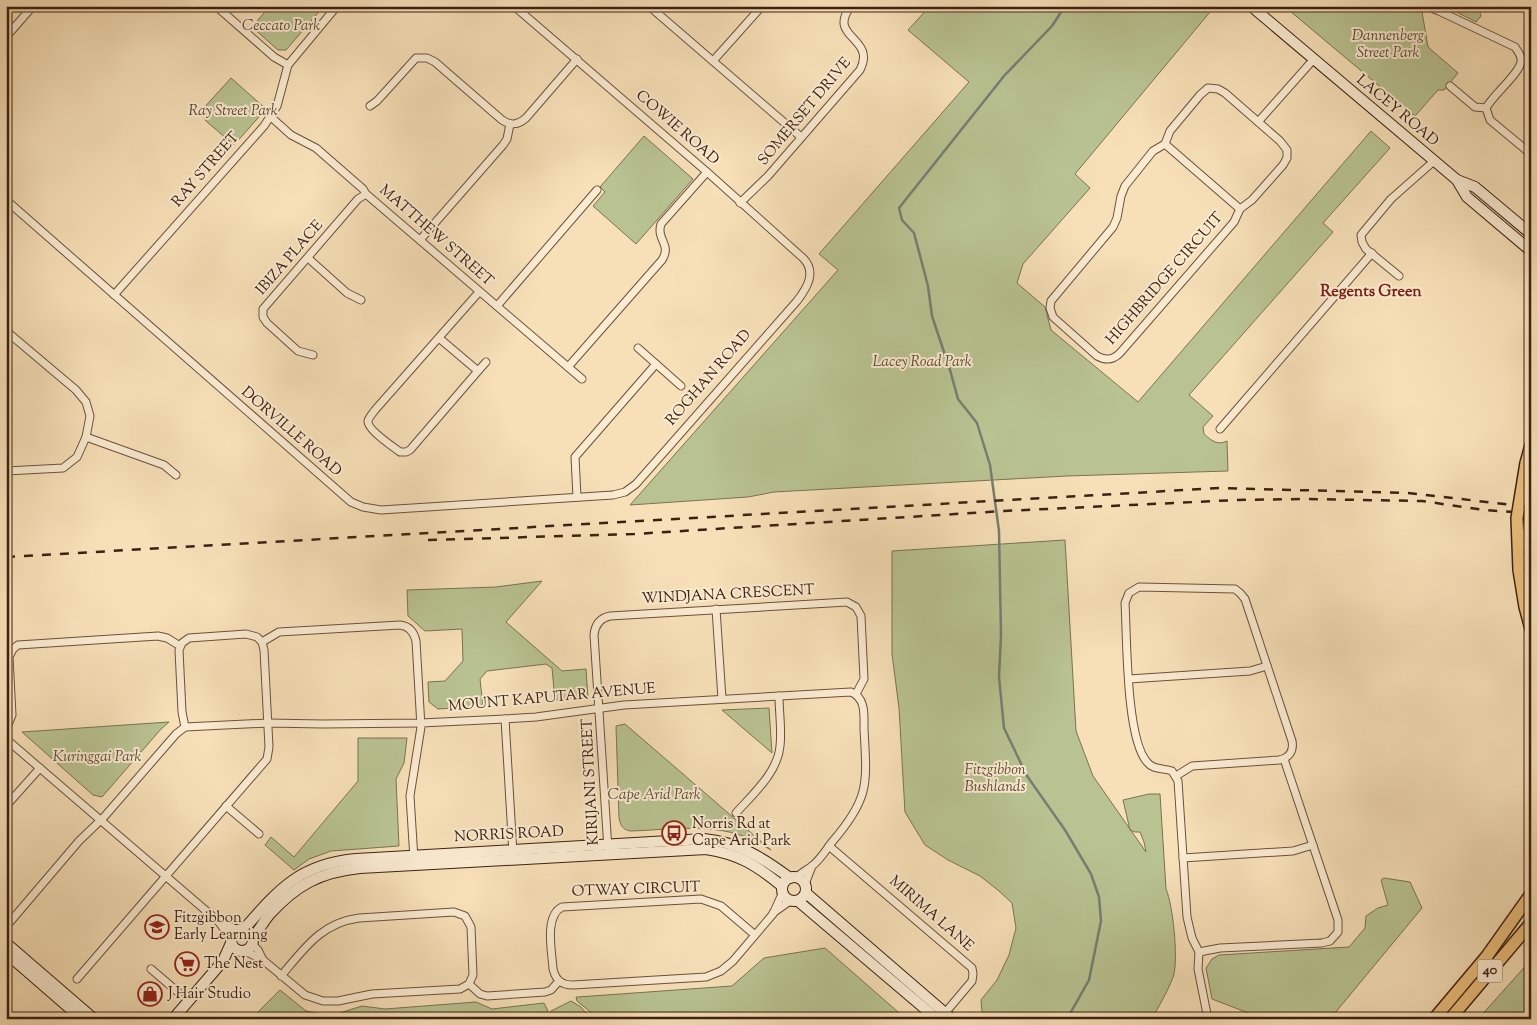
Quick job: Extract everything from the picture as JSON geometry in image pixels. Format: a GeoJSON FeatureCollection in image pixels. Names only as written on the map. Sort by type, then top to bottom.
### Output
{"type":"FeatureCollection","features":[{"type":"Feature","properties":{"kind":"main road","name":"LACEY ROAD"},"geometry":{"type":"LineString","coordinates":[[1251,6],[1457,180],[1475,187],[1531,234]]}},
{"type":"Feature","properties":{"kind":"main road","name":"LACEY ROAD"},"geometry":{"type":"LineString","coordinates":[[1457,180],[1467,197],[1531,251]]}},
{"type":"Feature","properties":{"kind":"main road"},"geometry":{"type":"LineString","coordinates":[[1526,572],[1517,518],[1526,462],[1531,445]]}},
{"type":"Feature","properties":{"kind":"main road"},"geometry":{"type":"LineString","coordinates":[[1531,499],[1525,607],[1531,629]]}},
{"type":"Feature","properties":{"kind":"main road","name":"NORRIS ROAD"},"geometry":{"type":"LineString","coordinates":[[414,861],[343,860],[311,870],[283,887],[241,929],[235,931],[242,944],[283,900],[310,880],[343,870],[414,861],[608,849],[694,839],[716,840],[753,852],[799,883],[945,1017]]}},
{"type":"Feature","properties":{"kind":"main road","name":"NORRIS ROAD"},"geometry":{"type":"LineString","coordinates":[[608,849],[706,849],[750,862],[788,895],[945,1017]]}},
{"type":"Feature","properties":{"kind":"main road"},"geometry":{"type":"LineString","coordinates":[[788,895],[799,883]]}},
{"type":"Feature","properties":{"kind":"main road"},"geometry":{"type":"LineString","coordinates":[[788,895],[799,883]]}},
{"type":"Feature","properties":{"kind":"main road","name":"40"},"geometry":{"type":"LineString","coordinates":[[1434,1019],[1487,956],[1531,894]]}},
{"type":"Feature","properties":{"kind":"main road","name":"40"},"geometry":{"type":"LineString","coordinates":[[1450,1019],[1531,923]]}},
{"type":"Feature","properties":{"kind":"main road"},"geometry":{"type":"LineString","coordinates":[[173,1019],[223,961],[242,944],[250,932],[241,929]]}},
{"type":"Feature","properties":{"kind":"main road"},"geometry":{"type":"LineString","coordinates":[[6,942],[94,1019]]}},
{"type":"Feature","properties":{"kind":"main road"},"geometry":{"type":"LineString","coordinates":[[6,953],[82,1019]]}},
{"type":"Feature","properties":{"kind":"street"},"geometry":{"type":"LineString","coordinates":[[6,37],[33,6]]}},
{"type":"Feature","properties":{"kind":"street"},"geometry":{"type":"LineString","coordinates":[[216,6],[274,57],[288,64]]}},
{"type":"Feature","properties":{"kind":"street","name":"RAY STREET"},"geometry":{"type":"LineString","coordinates":[[114,295],[271,117],[277,106],[288,64],[338,6]]}},
{"type":"Feature","properties":{"kind":"street","name":"COWIE ROAD"},"geometry":{"type":"LineString","coordinates":[[514,6],[806,260],[810,268],[810,279]]}},
{"type":"Feature","properties":{"kind":"street"},"geometry":{"type":"LineString","coordinates":[[649,6],[801,138]]}},
{"type":"Feature","properties":{"kind":"street"},"geometry":{"type":"LineString","coordinates":[[713,62],[762,6]]}},
{"type":"Feature","properties":{"kind":"street","name":"SOMERSET DRIVE"},"geometry":{"type":"LineString","coordinates":[[740,203],[761,184],[860,70],[864,62],[862,46],[846,32],[844,23],[851,6]]}},
{"type":"Feature","properties":{"kind":"street"},"geometry":{"type":"LineString","coordinates":[[1426,6],[1515,47],[1520,54],[1519,68],[1486,108],[1490,120],[1531,154]]}},
{"type":"Feature","properties":{"kind":"street"},"geometry":{"type":"LineString","coordinates":[[370,106],[377,101],[416,58],[427,58],[500,119],[510,124],[518,124],[523,121],[577,60]]}},
{"type":"Feature","properties":{"kind":"street"},"geometry":{"type":"LineString","coordinates":[[1258,122],[1313,60]]}},
{"type":"Feature","properties":{"kind":"street"},"geometry":{"type":"LineString","coordinates":[[1450,86],[1474,107],[1486,108]]}},
{"type":"Feature","properties":{"kind":"street","name":"HIGHBRIDGE CIRCUIT"},"geometry":{"type":"LineString","coordinates":[[1208,88],[1221,90],[1258,122],[1286,147],[1287,158],[1252,200],[1240,209],[1234,222],[1116,357],[1108,360],[1101,358],[1052,317],[1051,302],[1113,227],[1117,218],[1121,196],[1129,181],[1153,152],[1164,144],[1170,131],[1200,95],[1208,88]]}},
{"type":"Feature","properties":{"kind":"street","name":"MATTHEW STREET"},"geometry":{"type":"LineString","coordinates":[[271,117],[291,135],[316,148],[363,189],[366,194],[582,379]]}},
{"type":"Feature","properties":{"kind":"street"},"geometry":{"type":"LineString","coordinates":[[420,240],[503,145],[507,139],[510,124]]}},
{"type":"Feature","properties":{"kind":"street"},"geometry":{"type":"LineString","coordinates":[[1164,144],[1240,209]]}},
{"type":"Feature","properties":{"kind":"street"},"geometry":{"type":"LineString","coordinates":[[1399,276],[1362,242],[1363,232],[1397,192],[1434,161]]}},
{"type":"Feature","properties":{"kind":"street"},"geometry":{"type":"LineString","coordinates":[[568,368],[662,260],[666,250],[660,235],[661,224],[707,172]]}},
{"type":"Feature","properties":{"kind":"street"},"geometry":{"type":"LineString","coordinates":[[496,306],[597,190]]}},
{"type":"Feature","properties":{"kind":"street","name":"IBIZA PLACE"},"geometry":{"type":"LineString","coordinates":[[313,355],[298,350],[267,323],[263,317],[264,309],[358,199],[366,194]]}},
{"type":"Feature","properties":{"kind":"street","name":"DORVILLE ROAD"},"geometry":{"type":"LineString","coordinates":[[6,200],[351,502],[364,507],[382,510],[613,496],[625,492]]}},
{"type":"Feature","properties":{"kind":"street"},"geometry":{"type":"LineString","coordinates":[[1220,429],[1372,253]]}},
{"type":"Feature","properties":{"kind":"street"},"geometry":{"type":"LineString","coordinates":[[308,258],[347,293],[361,300]]}},
{"type":"Feature","properties":{"kind":"street","name":"ROGHAN ROAD"},"geometry":{"type":"LineString","coordinates":[[625,492],[636,484],[750,356],[797,301],[810,279]]}},
{"type":"Feature","properties":{"kind":"street"},"geometry":{"type":"LineString","coordinates":[[479,292],[375,410],[368,423],[371,429],[400,452],[410,450],[486,362]]}},
{"type":"Feature","properties":{"kind":"street"},"geometry":{"type":"LineString","coordinates":[[6,331],[76,390],[86,402],[90,416],[86,437],[76,456],[63,468],[6,471]]}},
{"type":"Feature","properties":{"kind":"street"},"geometry":{"type":"LineString","coordinates":[[439,338],[478,371]]}},
{"type":"Feature","properties":{"kind":"street"},"geometry":{"type":"LineString","coordinates":[[638,348],[681,386]]}},
{"type":"Feature","properties":{"kind":"street"},"geometry":{"type":"LineString","coordinates":[[577,497],[576,457],[656,364]]}},
{"type":"Feature","properties":{"kind":"street"},"geometry":{"type":"LineString","coordinates":[[86,437],[164,465],[176,475]]}},
{"type":"Feature","properties":{"kind":"street"},"geometry":{"type":"LineString","coordinates":[[1176,776],[1192,766],[1284,759],[1291,752],[1292,741],[1245,599],[1238,591],[1231,589],[1138,587],[1129,593],[1125,603],[1132,721],[1144,757],[1151,766],[1169,770],[1176,776],[1178,781],[1190,935],[1199,952],[1198,969],[1208,1019]]}},
{"type":"Feature","properties":{"kind":"street","name":"WINDJANA CRESCENT"},"geometry":{"type":"LineString","coordinates":[[600,708],[594,635],[595,627],[599,621],[610,616],[840,602],[847,602],[854,606],[861,616],[864,679],[856,694]]}},
{"type":"Feature","properties":{"kind":"street"},"geometry":{"type":"LineString","coordinates":[[716,610],[722,699]]}},
{"type":"Feature","properties":{"kind":"street"},"geometry":{"type":"LineString","coordinates":[[262,642],[272,634],[279,632],[400,625],[408,627],[414,632],[420,723],[410,787],[414,861]]}},
{"type":"Feature","properties":{"kind":"street"},"geometry":{"type":"LineString","coordinates":[[10,922],[79,841],[101,820],[185,726],[182,712],[179,653],[180,646],[186,639],[246,634],[257,636],[262,642],[264,650],[269,752],[267,758],[77,979]]}},
{"type":"Feature","properties":{"kind":"street"},"geometry":{"type":"LineString","coordinates":[[6,730],[12,715],[8,654],[22,644],[158,636],[167,638],[180,646]]}},
{"type":"Feature","properties":{"kind":"street"},"geometry":{"type":"LineString","coordinates":[[1129,679],[1250,671],[1267,666]]}},
{"type":"Feature","properties":{"kind":"street","name":"MOUNT KAPUTAR AVENUE"},"geometry":{"type":"LineString","coordinates":[[185,726],[268,722],[323,724],[420,723],[505,719],[536,717],[600,708],[722,699],[847,692],[856,694]]}},
{"type":"Feature","properties":{"kind":"street"},"geometry":{"type":"LineString","coordinates":[[799,883],[802,872],[812,866],[855,814],[865,786],[867,765],[863,708],[862,700],[856,694]]}},
{"type":"Feature","properties":{"kind":"street"},"geometry":{"type":"LineString","coordinates":[[736,813],[768,775],[777,760],[781,744],[779,696]]}},
{"type":"Feature","properties":{"kind":"street","name":"KIRIJANI STREET"},"geometry":{"type":"LineString","coordinates":[[600,708],[608,849]]}},
{"type":"Feature","properties":{"kind":"street"},"geometry":{"type":"LineString","coordinates":[[505,719],[513,855]]}},
{"type":"Feature","properties":{"kind":"street"},"geometry":{"type":"LineString","coordinates":[[6,739],[218,921],[242,944],[263,960],[282,976],[310,998],[331,1002],[372,994],[462,989],[470,984],[474,975],[471,927],[465,916],[454,912],[359,918],[337,923],[318,935],[282,976]]}},
{"type":"Feature","properties":{"kind":"street"},"geometry":{"type":"LineString","coordinates":[[1199,952],[1220,948],[1322,943],[1333,938],[1338,932],[1339,926],[1284,759]]}},
{"type":"Feature","properties":{"kind":"street"},"geometry":{"type":"LineString","coordinates":[[6,806],[40,768]]}},
{"type":"Feature","properties":{"kind":"street"},"geometry":{"type":"LineString","coordinates":[[226,806],[259,834]]}},
{"type":"Feature","properties":{"kind":"street"},"geometry":{"type":"LineString","coordinates":[[1183,858],[1293,851],[1313,845]]}},
{"type":"Feature","properties":{"kind":"street","name":"MIRIMA LANE"},"geometry":{"type":"LineString","coordinates":[[829,846],[972,968],[972,981],[945,1017]]}},
{"type":"Feature","properties":{"kind":"street"},"geometry":{"type":"LineString","coordinates":[[470,984],[480,994],[487,996],[546,992],[551,990],[559,981],[566,985],[573,985],[706,977],[728,966],[788,895]]}},
{"type":"Feature","properties":{"kind":"street","name":"OTWAY CIRCUIT"},"geometry":{"type":"LineString","coordinates":[[559,981],[553,970],[551,922],[554,912],[562,907],[701,899],[721,906],[755,935]]}},
{"type":"Feature","properties":{"kind":"street"},"geometry":{"type":"LineString","coordinates":[[218,921],[241,929]]}},
{"type":"Feature","properties":{"kind":"street"},"geometry":{"type":"LineString","coordinates":[[151,969],[180,993]]}},
{"type":"Feature","properties":{"kind":"green space","name":"Ceccato Park"},"geometry":{"type":"Polygon","coordinates":[[[270,6],[324,6],[286,50],[278,50],[252,27],[270,6]]]}},
{"type":"Feature","properties":{"kind":"green space","name":"Lacey Road Park"},"geometry":{"type":"Polygon","coordinates":[[[930,6],[1215,6],[1075,174],[1090,188],[1023,264],[1017,283],[1045,307],[1051,330],[1138,402],[1371,131],[1390,148],[1323,223],[1333,232],[1189,395],[1213,416],[1203,427],[1204,434],[1217,443],[1227,441],[1228,471],[1067,476],[774,492],[748,497],[630,505],[838,270],[819,254],[969,82],[908,30],[930,6]]]}},
{"type":"Feature","properties":{"kind":"green space","name":"Dannenberg Street Park"},"geometry":{"type":"Polygon","coordinates":[[[1284,6],[1389,6],[1422,12],[1428,47],[1458,73],[1444,90],[1438,90],[1415,116],[1284,6]]]}},
{"type":"Feature","properties":{"kind":"green space"},"geometry":{"type":"Polygon","coordinates":[[[1445,6],[1478,6],[1481,16],[1476,22],[1445,6]]]}},
{"type":"Feature","properties":{"kind":"green space","name":"Ray Street Park"},"geometry":{"type":"Polygon","coordinates":[[[231,78],[266,109],[234,145],[206,121],[201,111],[231,78]]]}},
{"type":"Feature","properties":{"kind":"green space"},"geometry":{"type":"Polygon","coordinates":[[[644,136],[693,179],[636,244],[593,206],[605,192],[600,187],[644,136]]]}},
{"type":"Feature","properties":{"kind":"green space","name":"Fitzgibbon Bushlands"},"geometry":{"type":"Polygon","coordinates":[[[1065,540],[1076,731],[1093,776],[1130,829],[1123,800],[1149,794],[1160,794],[1166,889],[1173,918],[1175,966],[1170,984],[1151,1019],[990,1019],[982,1012],[981,1000],[997,980],[1009,955],[1016,928],[1012,903],[980,876],[948,860],[925,845],[905,812],[899,708],[892,654],[892,551],[1065,540]],[[1131,830],[1146,852],[1140,832],[1131,830]]]}},
{"type":"Feature","properties":{"kind":"green space"},"geometry":{"type":"Polygon","coordinates":[[[542,581],[506,622],[562,671],[586,669],[588,698],[579,699],[578,697],[555,700],[552,668],[546,664],[487,671],[480,679],[483,706],[438,709],[429,702],[428,682],[445,681],[463,661],[462,629],[425,631],[408,616],[407,590],[496,587],[542,581]]]}},
{"type":"Feature","properties":{"kind":"green space"},"geometry":{"type":"Polygon","coordinates":[[[769,708],[772,753],[722,710],[769,708]]]}},
{"type":"Feature","properties":{"kind":"green space","name":"Kuringgai Park"},"geometry":{"type":"Polygon","coordinates":[[[169,722],[102,797],[93,795],[22,732],[169,722]]]}},
{"type":"Feature","properties":{"kind":"green space","name":"Cape Arid Park"},"geometry":{"type":"Polygon","coordinates":[[[625,724],[771,850],[747,837],[729,832],[701,828],[630,831],[624,828],[619,818],[616,726],[625,724]]]}},
{"type":"Feature","properties":{"kind":"green space"},"geometry":{"type":"Polygon","coordinates":[[[358,738],[407,738],[404,763],[396,779],[399,846],[331,851],[309,859],[294,870],[265,845],[271,837],[294,857],[358,781],[358,738]]]}},
{"type":"Feature","properties":{"kind":"green space"},"geometry":{"type":"Polygon","coordinates":[[[1384,878],[1410,882],[1422,908],[1330,1019],[1264,1019],[1212,999],[1206,968],[1212,959],[1219,955],[1349,947],[1365,928],[1366,916],[1378,908],[1388,905],[1381,880],[1384,878]]]}},
{"type":"Feature","properties":{"kind":"green space"},"geometry":{"type":"Polygon","coordinates":[[[825,948],[906,1019],[599,1019],[577,1001],[576,997],[732,986],[764,958],[825,948]]]}},
{"type":"Feature","properties":{"kind":"green space"},"geometry":{"type":"Polygon","coordinates":[[[1531,960],[1531,1019],[1478,1019],[1531,960]]]}},
{"type":"Feature","properties":{"kind":"green space"},"geometry":{"type":"Polygon","coordinates":[[[280,990],[306,1011],[330,1016],[362,1006],[385,1009],[476,1002],[492,1009],[544,1003],[548,1011],[543,1019],[251,1019],[280,990]]]}},
{"type":"Feature","properties":{"kind":"green space"},"geometry":{"type":"Polygon","coordinates":[[[571,1001],[581,1007],[591,1019],[546,1019],[551,1011],[571,1001]]]}},
{"type":"Feature","properties":{"kind":"waterway"},"geometry":{"type":"LineString","coordinates":[[1065,6],[1052,26],[1004,76],[899,208],[902,220],[914,233],[928,286],[932,316],[958,399],[977,423],[990,465],[999,531],[1001,635],[999,677],[1004,728],[1027,776],[1065,830],[1091,874],[1099,897],[1101,921],[1089,980],[1067,1019]]}},
{"type":"Feature","properties":{"kind":"railway"},"geometry":{"type":"LineString","coordinates":[[6,557],[1220,488],[1408,493],[1531,507]]}},
{"type":"Feature","properties":{"kind":"railway"},"geometry":{"type":"LineString","coordinates":[[428,540],[634,534],[1004,511],[1237,500],[1422,501],[1484,510],[1514,512]]}},
{"type":"Feature","properties":{"kind":"place","name":"Norris Rd at Cape Arid Park"},"geometry":{"type":"Point","coordinates":[674,833]}},
{"type":"Feature","properties":{"kind":"place","name":"Fitzgibbon Early Learning"},"geometry":{"type":"Point","coordinates":[157,927]}},
{"type":"Feature","properties":{"kind":"place","name":"The Nest"},"geometry":{"type":"Point","coordinates":[187,964]}},
{"type":"Feature","properties":{"kind":"place","name":"J Hair Studio"},"geometry":{"type":"Point","coordinates":[150,994]}},
{"type":"Feature","properties":{"kind":"district","name":"Regents Green"},"geometry":{"type":"Point","coordinates":[1371,292]}}]}
